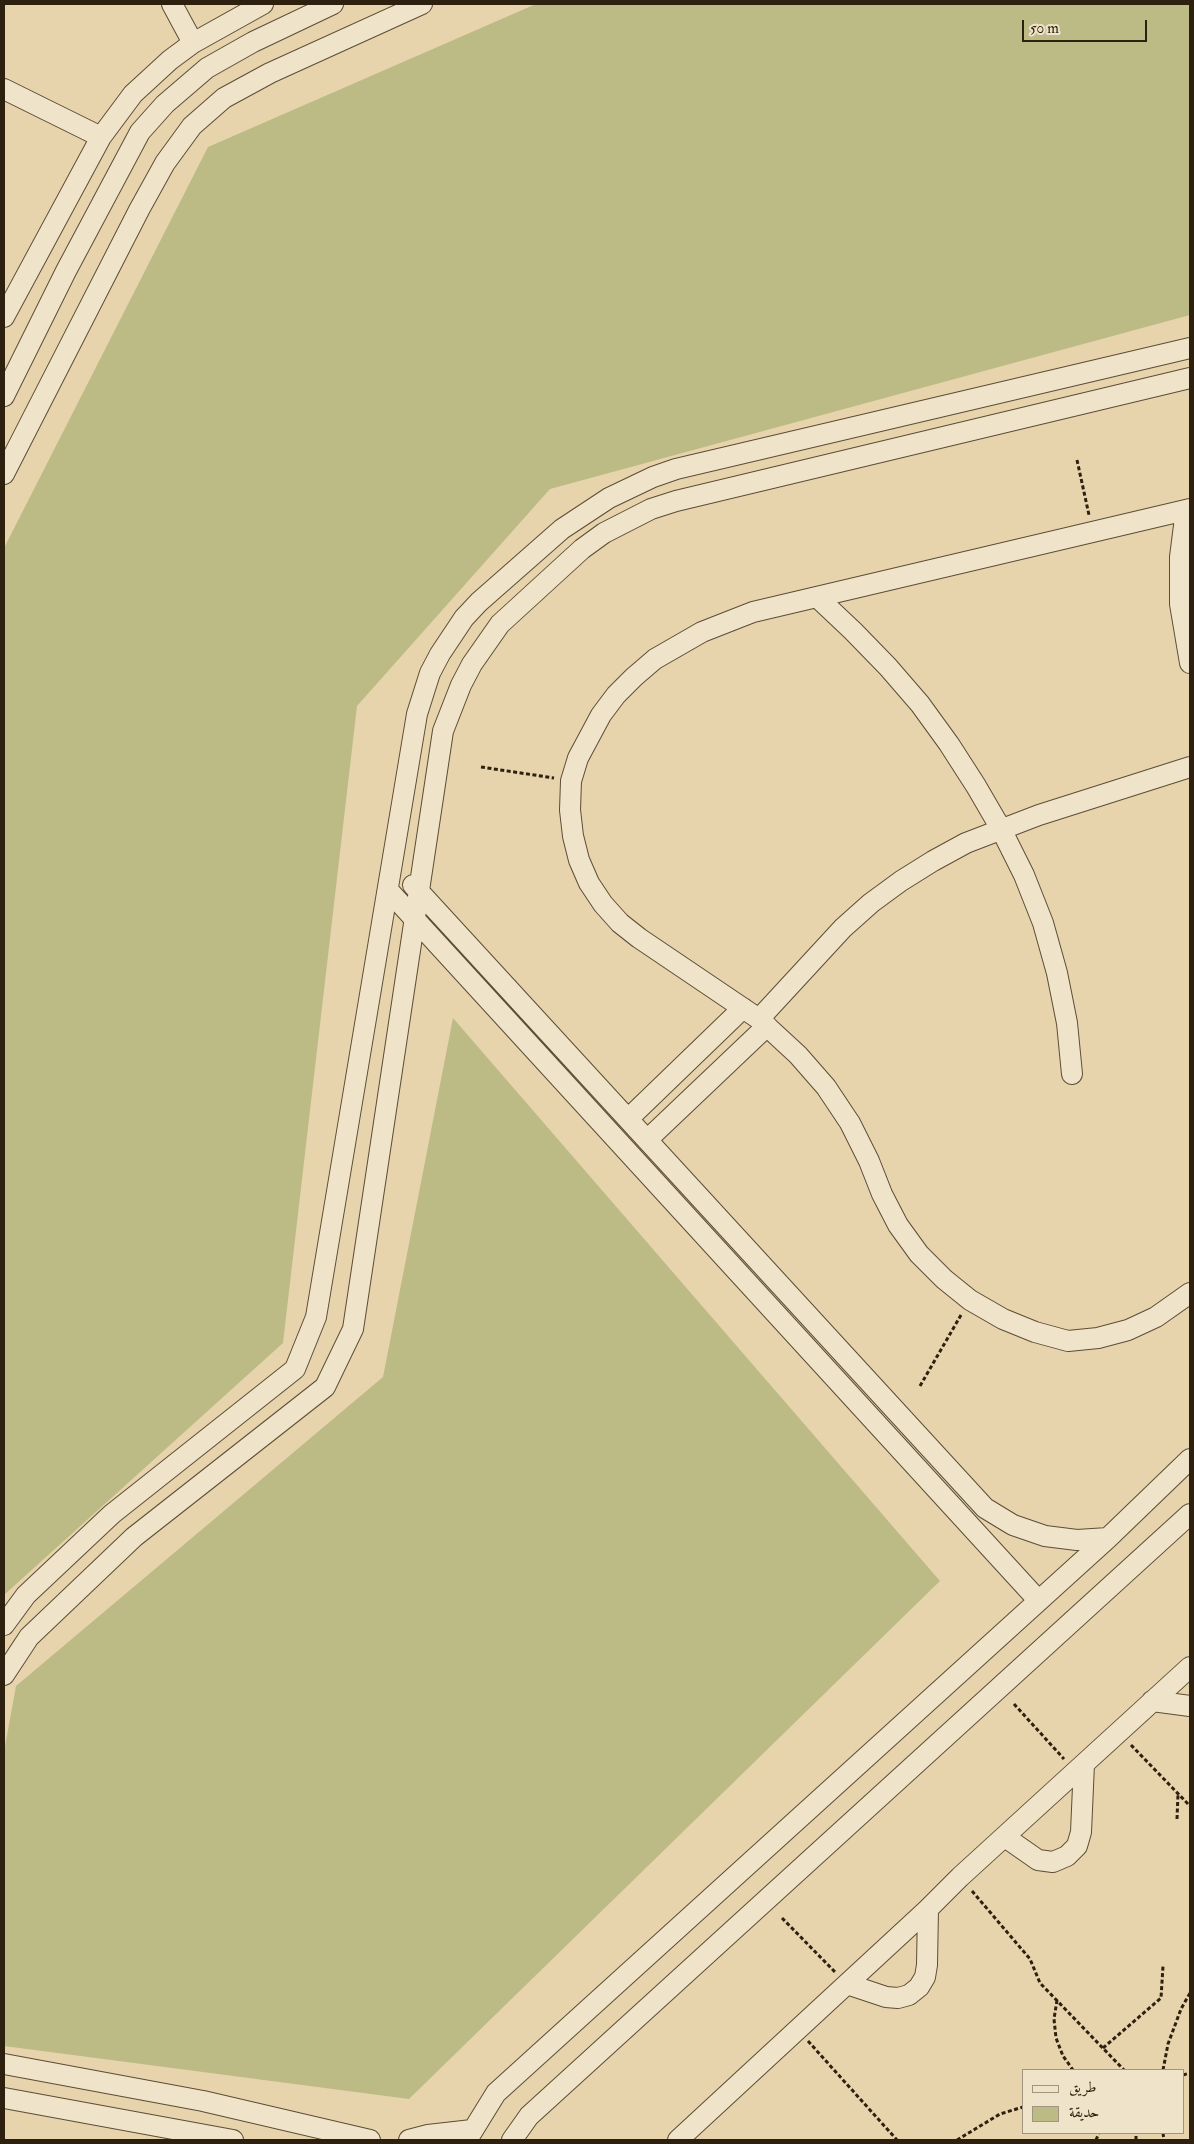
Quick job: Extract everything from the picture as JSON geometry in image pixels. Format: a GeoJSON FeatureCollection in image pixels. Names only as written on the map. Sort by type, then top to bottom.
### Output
{"type":"FeatureCollection","features":[{"type":"Feature","properties":{"kind":"street"},"geometry":{"type":"LineString","coordinates":[[172,4],[193,43]]}},
{"type":"Feature","properties":{"kind":"street"},"geometry":{"type":"LineString","coordinates":[[4,317],[101,137],[116,114],[144,82],[170,60],[193,43],[263,4]]}},
{"type":"Feature","properties":{"kind":"street"},"geometry":{"type":"LineString","coordinates":[[4,396],[140,132],[165,104],[207,68],[253,42],[333,4]]}},
{"type":"Feature","properties":{"kind":"street"},"geometry":{"type":"LineString","coordinates":[[4,474],[147,194],[164,163],[192,126],[224,98],[270,73],[422,4]]}},
{"type":"Feature","properties":{"kind":"street"},"geometry":{"type":"LineString","coordinates":[[4,89],[101,137]]}},
{"type":"Feature","properties":{"kind":"street"},"geometry":{"type":"LineString","coordinates":[[4,1625],[26,1595],[112,1514],[294,1369],[316,1317],[417,714],[430,673],[464,618],[540,547],[584,512],[630,487],[676,470],[1190,348]]}},
{"type":"Feature","properties":{"kind":"street"},"geometry":{"type":"LineString","coordinates":[[4,1676],[28,1637],[134,1537],[325,1387],[353,1330],[443,731],[472,664],[500,624],[562,566],[604,533],[651,509],[676,501],[1190,378]]}},
{"type":"Feature","properties":{"kind":"street"},"geometry":{"type":"LineString","coordinates":[[1190,663],[1180,604],[1180,557],[1188,510],[753,612],[702,632],[655,660],[628,683],[601,715],[578,758],[571,781],[570,810],[575,844],[589,883],[603,904],[620,923],[639,938],[756,1018],[798,1055],[826,1087],[850,1123],[898,1225],[919,1254],[944,1279],[970,1300],[1003,1319],[1035,1332],[1068,1341],[1098,1338],[1128,1330],[1156,1317],[1190,1293]]}},
{"type":"Feature","properties":{"kind":"street"},"geometry":{"type":"LineString","coordinates":[[817,597],[888,667],[920,704],[971,778],[1001,829],[1024,875],[1043,923],[1062,998],[1072,1074]]}},
{"type":"Feature","properties":{"kind":"street"},"geometry":{"type":"LineString","coordinates":[[646,1140],[756,1018],[843,928],[871,903],[901,881],[966,843],[1001,829],[1190,767]]}},
{"type":"Feature","properties":{"kind":"street"},"geometry":{"type":"LineString","coordinates":[[393,864],[984,1508],[1013,1525],[1045,1536],[1077,1540],[1108,1538]]}},
{"type":"Feature","properties":{"kind":"street"},"geometry":{"type":"LineString","coordinates":[[388,890],[1038,1600]]}},
{"type":"Feature","properties":{"kind":"street"},"geometry":{"type":"LineString","coordinates":[[628,1119],[756,1018]]}},
{"type":"Feature","properties":{"kind":"street"},"geometry":{"type":"LineString","coordinates":[[409,2140],[428,2135],[470,2135],[496,2093],[1108,1538],[1190,1459]]}},
{"type":"Feature","properties":{"kind":"street"},"geometry":{"type":"LineString","coordinates":[[512,2140],[528,2116],[1190,1514]]}},
{"type":"Feature","properties":{"kind":"street"},"geometry":{"type":"LineString","coordinates":[[678,2140],[928,1909],[960,1877],[1190,1667]]}},
{"type":"Feature","properties":{"kind":"street"},"geometry":{"type":"LineString","coordinates":[[1152,1701],[1190,1706]]}},
{"type":"Feature","properties":{"kind":"street"},"geometry":{"type":"LineString","coordinates":[[1005,1837],[1038,1860],[1053,1862],[1067,1856],[1077,1846],[1081,1832],[1080,1768]]}},
{"type":"Feature","properties":{"kind":"street"},"geometry":{"type":"LineString","coordinates":[[847,1984],[886,1997],[898,1998],[910,1995],[919,1987],[925,1977],[927,1965],[928,1909]]}},
{"type":"Feature","properties":{"kind":"street"},"geometry":{"type":"LineString","coordinates":[[4,2064],[203,2101],[370,2140]]}},
{"type":"Feature","properties":{"kind":"street"},"geometry":{"type":"LineString","coordinates":[[4,2098],[233,2140]]}},
{"type":"Feature","properties":{"kind":"path"},"geometry":{"type":"LineString","coordinates":[[1077,460],[1093,532]]}},
{"type":"Feature","properties":{"kind":"path"},"geometry":{"type":"LineString","coordinates":[[480,767],[571,781]]}},
{"type":"Feature","properties":{"kind":"path"},"geometry":{"type":"LineString","coordinates":[[920,1386],[970,1300]]}},
{"type":"Feature","properties":{"kind":"path"},"geometry":{"type":"LineString","coordinates":[[1014,1704],[1080,1768]]}},
{"type":"Feature","properties":{"kind":"path"},"geometry":{"type":"LineString","coordinates":[[1119,1732],[1190,1806]]}},
{"type":"Feature","properties":{"kind":"path"},"geometry":{"type":"LineString","coordinates":[[1177,1819],[1178,1794]]}},
{"type":"Feature","properties":{"kind":"path"},"geometry":{"type":"LineString","coordinates":[[960,1877],[1030,1959],[1040,1983],[1123,2069]]}},
{"type":"Feature","properties":{"kind":"path"},"geometry":{"type":"LineString","coordinates":[[782,1918],[847,1984]]}},
{"type":"Feature","properties":{"kind":"path"},"geometry":{"type":"LineString","coordinates":[[1103,2048],[1161,1998],[1163,1966]]}},
{"type":"Feature","properties":{"kind":"path"},"geometry":{"type":"LineString","coordinates":[[1163,2069],[1168,2044],[1181,2009],[1190,1993]]}},
{"type":"Feature","properties":{"kind":"path"},"geometry":{"type":"LineString","coordinates":[[1057,2000],[1054,2019],[1056,2038],[1063,2056],[1072,2069]]}},
{"type":"Feature","properties":{"kind":"path"},"geometry":{"type":"LineString","coordinates":[[798,2030],[897,2140]]}},
{"type":"Feature","properties":{"kind":"path"},"geometry":{"type":"LineString","coordinates":[[957,2140],[1000,2114],[1022,2107]]}},
{"type":"Feature","properties":{"kind":"green space"},"geometry":{"type":"Polygon","coordinates":[[[536,4],[1190,4],[1190,315],[550,489],[357,706],[283,1343],[4,1595],[4,548],[208,147],[536,4]]]}},
{"type":"Feature","properties":{"kind":"green space"},"geometry":{"type":"Polygon","coordinates":[[[453,1018],[940,1581],[409,2099],[4,2046],[4,1752],[16,1686],[383,1377],[453,1018]]]}}]}
